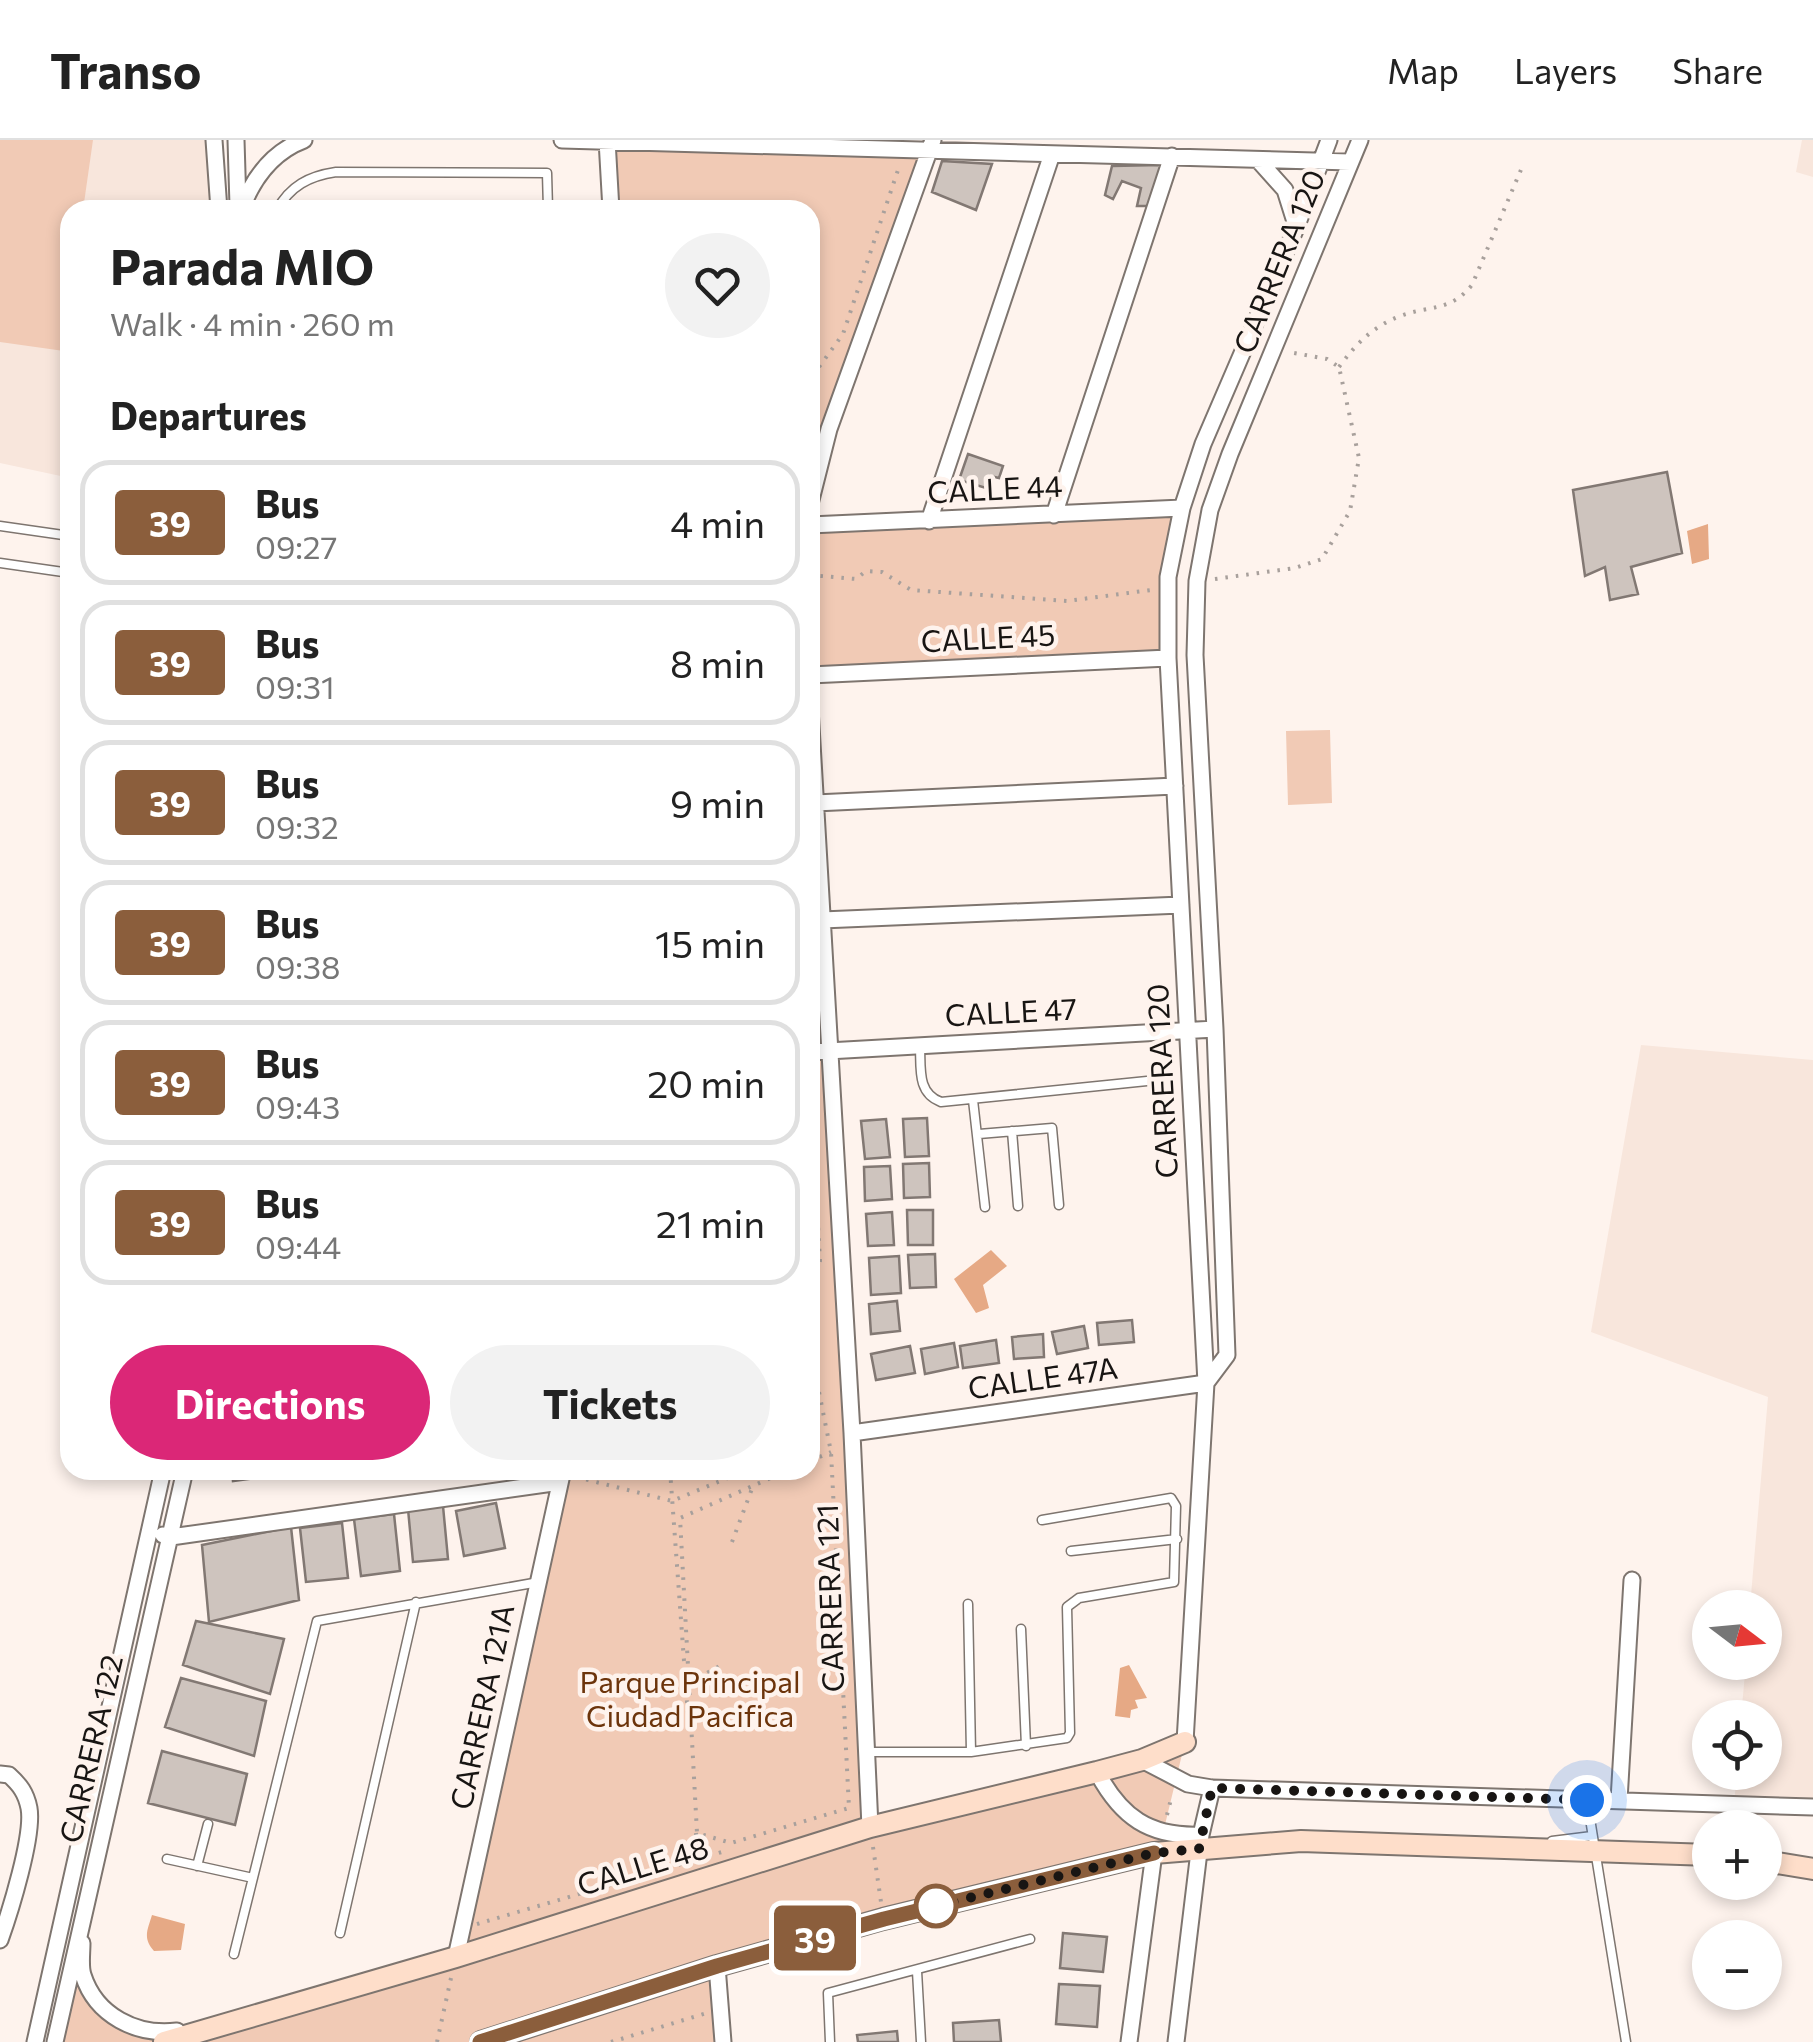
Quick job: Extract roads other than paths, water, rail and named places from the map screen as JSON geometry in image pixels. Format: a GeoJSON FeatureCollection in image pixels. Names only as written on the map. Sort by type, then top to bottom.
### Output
{"type":"FeatureCollection","features":[{"type":"Feature","properties":{"kind":"main road","name":"CALLE 48"},"geometry":{"type":"LineString","coordinates":[[164,2042],[870,1827],[1142,1760],[1185,1742]]}},
{"type":"Feature","properties":{"kind":"main road"},"geometry":{"type":"LineString","coordinates":[[480,2042],[717,1966],[1159,1843],[1593,1843],[1692,1853]]}},
{"type":"Feature","properties":{"kind":"main road"},"geometry":{"type":"LineString","coordinates":[[1782,1863],[1813,1868]]}},
{"type":"Feature","properties":{"kind":"street"},"geometry":{"type":"LineString","coordinates":[[214,140],[218,200]]}},
{"type":"Feature","properties":{"kind":"street"},"geometry":{"type":"LineString","coordinates":[[236,140],[239,200]]}},
{"type":"Feature","properties":{"kind":"street"},"geometry":{"type":"LineString","coordinates":[[245,200],[260,172],[277,154],[304,140]]}},
{"type":"Feature","properties":{"kind":"street"},"geometry":{"type":"LineString","coordinates":[[562,140],[905,150],[931,146],[1052,154],[1350,162]]}},
{"type":"Feature","properties":{"kind":"street"},"geometry":{"type":"LineString","coordinates":[[607,140],[610,200]]}},
{"type":"Feature","properties":{"kind":"street","name":"CARRERA 120"},"geometry":{"type":"LineString","coordinates":[[1185,1742],[1206,1383],[1168,658],[1168,587],[1182,508],[1202,444],[1296,228],[1329,140]]}},
{"type":"Feature","properties":{"kind":"street","name":"CARRERA 120"},"geometry":{"type":"LineString","coordinates":[[1206,1383],[1227,1354],[1215,1029],[1194,655],[1198,580],[1210,510],[1360,140]]}},
{"type":"Feature","properties":{"kind":"street"},"geometry":{"type":"LineString","coordinates":[[820,467],[931,146]]}},
{"type":"Feature","properties":{"kind":"street"},"geometry":{"type":"LineString","coordinates":[[929,520],[1052,154]]}},
{"type":"Feature","properties":{"kind":"street"},"geometry":{"type":"LineString","coordinates":[[1054,515],[1172,156]]}},
{"type":"Feature","properties":{"kind":"street"},"geometry":{"type":"LineString","coordinates":[[1259,160],[1285,190],[1296,228]]}},
{"type":"Feature","properties":{"kind":"street","name":"CALLE 44"},"geometry":{"type":"LineString","coordinates":[[820,525],[1182,508]]}},
{"type":"Feature","properties":{"kind":"street","name":"CALLE 45"},"geometry":{"type":"LineString","coordinates":[[820,675],[1168,658]]}},
{"type":"Feature","properties":{"kind":"street"},"geometry":{"type":"LineString","coordinates":[[820,803],[1175,786]]}},
{"type":"Feature","properties":{"kind":"street","name":"CARRERA 121"},"geometry":{"type":"LineString","coordinates":[[820,887],[870,1827]]}},
{"type":"Feature","properties":{"kind":"street"},"geometry":{"type":"LineString","coordinates":[[822,920],[1182,906]]}},
{"type":"Feature","properties":{"kind":"street","name":"CALLE 47"},"geometry":{"type":"LineString","coordinates":[[820,1051],[1215,1029]]}},
{"type":"Feature","properties":{"kind":"street","name":"CALLE 47A"},"geometry":{"type":"LineString","coordinates":[[852,1434],[1206,1383]]}},
{"type":"Feature","properties":{"kind":"street","name":"CARRERA 122"},"geometry":{"type":"LineString","coordinates":[[35,2042],[161,1480]]}},
{"type":"Feature","properties":{"kind":"street","name":"CARRERA 122"},"geometry":{"type":"LineString","coordinates":[[54,2042],[183,1480]]}},
{"type":"Feature","properties":{"kind":"street"},"geometry":{"type":"LineString","coordinates":[[149,1532],[171,1537],[529,1480]]}},
{"type":"Feature","properties":{"kind":"street","name":"CARRERA 121A"},"geometry":{"type":"LineString","coordinates":[[456,1956],[538,1582],[565,1480]]}},
{"type":"Feature","properties":{"kind":"street"},"geometry":{"type":"LineString","coordinates":[[1619,1800],[1632,1580]]}},
{"type":"Feature","properties":{"kind":"street"},"geometry":{"type":"LineString","coordinates":[[1142,1760],[1176,1778],[1212,1788],[1813,1807]]}},
{"type":"Feature","properties":{"kind":"street"},"geometry":{"type":"LineString","coordinates":[[1097,1772],[1110,1798],[1159,1843],[1129,2042]]}},
{"type":"Feature","properties":{"kind":"street"},"geometry":{"type":"LineString","coordinates":[[0,1774],[10,1774],[23,1788],[30,1812],[15,1900],[0,1940]]}},
{"type":"Feature","properties":{"kind":"street"},"geometry":{"type":"LineString","coordinates":[[1176,2042],[1200,1842],[1212,1788]]}},
{"type":"Feature","properties":{"kind":"street"},"geometry":{"type":"LineString","coordinates":[[81,1914],[82,1973],[93,1997],[109,2014],[136,2029],[162,2033],[226,2026]]}},
{"type":"Feature","properties":{"kind":"street"},"geometry":{"type":"LineString","coordinates":[[717,1966],[723,2042]]}},
{"type":"Feature","properties":{"kind":"lane"},"geometry":{"type":"LineString","coordinates":[[284,200],[306,180],[336,172],[547,173],[548,200]]}},
{"type":"Feature","properties":{"kind":"lane"},"geometry":{"type":"LineString","coordinates":[[0,526],[60,535]]}},
{"type":"Feature","properties":{"kind":"lane"},"geometry":{"type":"LineString","coordinates":[[0,563],[60,572]]}},
{"type":"Feature","properties":{"kind":"lane"},"geometry":{"type":"LineString","coordinates":[[920,1046],[924,1090],[929,1098],[941,1102],[1147,1082]]}},
{"type":"Feature","properties":{"kind":"lane"},"geometry":{"type":"LineString","coordinates":[[973,1100],[985,1207]]}},
{"type":"Feature","properties":{"kind":"lane"},"geometry":{"type":"LineString","coordinates":[[979,1134],[1052,1128],[1059,1204]]}},
{"type":"Feature","properties":{"kind":"lane"},"geometry":{"type":"LineString","coordinates":[[1012,1132],[1018,1206]]}},
{"type":"Feature","properties":{"kind":"lane"},"geometry":{"type":"LineString","coordinates":[[865,1752],[971,1752],[1062,1740],[1070,1733],[1065,1615],[1072,1600],[1174,1582],[1176,1506],[1171,1498],[1042,1520]]}},
{"type":"Feature","properties":{"kind":"lane"},"geometry":{"type":"LineString","coordinates":[[1071,1551],[1177,1538]]}},
{"type":"Feature","properties":{"kind":"lane"},"geometry":{"type":"LineString","coordinates":[[234,1954],[316,1621],[538,1582]]}},
{"type":"Feature","properties":{"kind":"lane"},"geometry":{"type":"LineString","coordinates":[[340,1933],[416,1602]]}},
{"type":"Feature","properties":{"kind":"lane"},"geometry":{"type":"LineString","coordinates":[[968,1604],[971,1752]]}},
{"type":"Feature","properties":{"kind":"lane"},"geometry":{"type":"LineString","coordinates":[[1021,1629],[1026,1746]]}},
{"type":"Feature","properties":{"kind":"lane"},"geometry":{"type":"LineString","coordinates":[[1587,1800],[1626,2042]]}},
{"type":"Feature","properties":{"kind":"lane"},"geometry":{"type":"LineString","coordinates":[[197,1866],[208,1824]]}},
{"type":"Feature","properties":{"kind":"lane"},"geometry":{"type":"LineString","coordinates":[[1529,1843],[1593,1843]]}},
{"type":"Feature","properties":{"kind":"lane"},"geometry":{"type":"LineString","coordinates":[[167,1859],[252,1878]]}},
{"type":"Feature","properties":{"kind":"lane"},"geometry":{"type":"LineString","coordinates":[[830,2042],[828,1993],[1030,1939]]}},
{"type":"Feature","properties":{"kind":"lane"},"geometry":{"type":"LineString","coordinates":[[917,1971],[921,2042]]}},
{"type":"Feature","properties":{"kind":"park label","name":"Parque Principal Ciudad Pacifica"},"geometry":{"type":"Point","coordinates":[690,1700]}}]}
